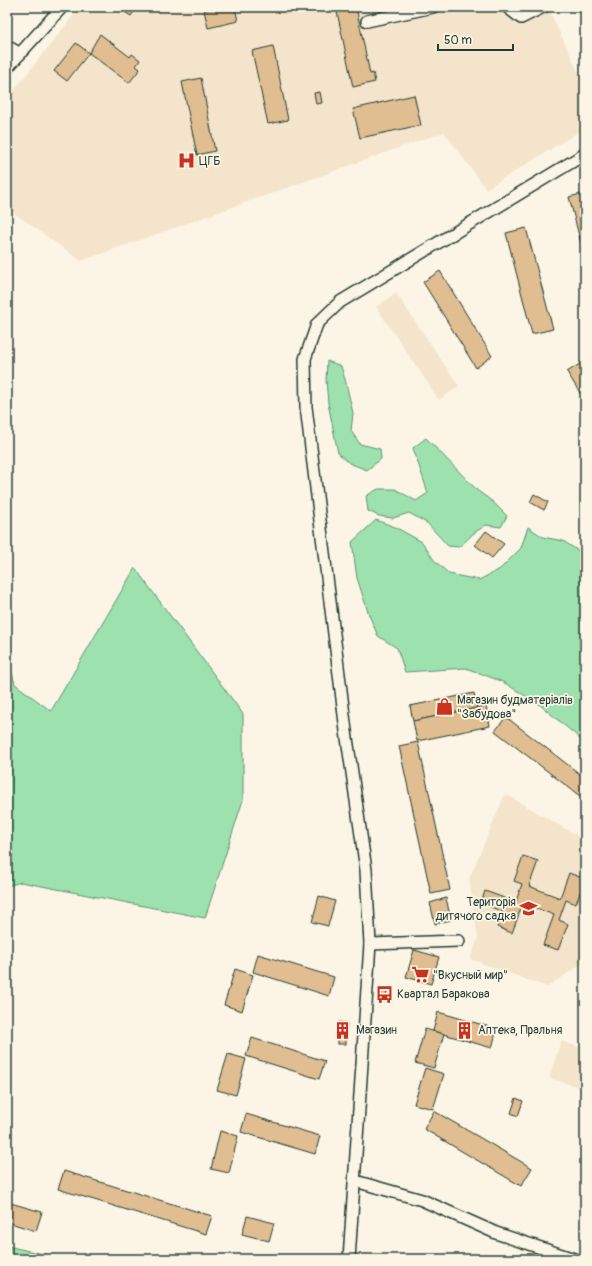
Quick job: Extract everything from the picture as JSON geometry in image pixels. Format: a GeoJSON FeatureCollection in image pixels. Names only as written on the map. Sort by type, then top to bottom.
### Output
{"type":"FeatureCollection","features":[{"type":"Feature","properties":{"kind":"street"},"geometry":{"type":"LineString","coordinates":[[7,68],[62,7]]}},
{"type":"Feature","properties":{"kind":"street"},"geometry":{"type":"LineString","coordinates":[[367,21],[432,7]]}},
{"type":"Feature","properties":{"kind":"street"},"geometry":{"type":"LineString","coordinates":[[507,7],[521,18],[543,7]]}},
{"type":"Feature","properties":{"kind":"street"},"geometry":{"type":"LineString","coordinates":[[7,46],[20,54]]}},
{"type":"Feature","properties":{"kind":"street"},"geometry":{"type":"LineString","coordinates":[[349,1259],[370,944],[366,870],[346,731],[307,415],[305,359],[317,324],[340,302],[585,154]]}},
{"type":"Feature","properties":{"kind":"street"},"geometry":{"type":"LineString","coordinates":[[370,944],[459,941]]}},
{"type":"Feature","properties":{"kind":"street"},"geometry":{"type":"LineString","coordinates":[[354,1181],[422,1200],[496,1233],[574,1259]]}},
{"type":"Feature","properties":{"kind":"shaded area","name":"ЦГБ"},"geometry":{"type":"Polygon","coordinates":[[[80,7],[557,7],[550,12],[585,86],[585,128],[486,189],[444,132],[81,261],[7,208],[7,99],[80,7]]]}},
{"type":"Feature","properties":{"kind":"shaded area"},"geometry":{"type":"Polygon","coordinates":[[[396,293],[459,386],[439,400],[376,307],[396,293]]]}},
{"type":"Feature","properties":{"kind":"shaded area","name":"Територія дитячого садка"},"geometry":{"type":"Polygon","coordinates":[[[505,794],[585,840],[585,962],[547,987],[470,959],[478,939],[469,879],[505,794]]]}},
{"type":"Feature","properties":{"kind":"shaded area"},"geometry":{"type":"Polygon","coordinates":[[[561,1041],[585,1049],[585,1089],[549,1078],[561,1041]]]}},
{"type":"Feature","properties":{"kind":"green space"},"geometry":{"type":"Polygon","coordinates":[[[327,361],[341,366],[353,413],[351,431],[360,444],[380,449],[381,459],[367,470],[349,463],[338,453],[328,403],[326,380],[327,361]]]}},
{"type":"Feature","properties":{"kind":"green space"},"geometry":{"type":"Polygon","coordinates":[[[426,438],[478,491],[493,502],[507,516],[501,527],[486,525],[474,533],[459,547],[448,546],[427,523],[409,513],[393,518],[379,516],[368,511],[366,496],[378,489],[395,489],[416,501],[428,493],[413,448],[426,438]]]}},
{"type":"Feature","properties":{"kind":"green space"},"geometry":{"type":"Polygon","coordinates":[[[376,520],[395,527],[422,542],[434,560],[449,574],[479,580],[500,569],[521,548],[528,527],[543,537],[563,541],[585,555],[585,745],[576,735],[540,705],[503,682],[466,668],[405,672],[397,648],[378,636],[369,615],[357,578],[352,542],[376,520]]]}},
{"type":"Feature","properties":{"kind":"green space"},"geometry":{"type":"Polygon","coordinates":[[[135,568],[243,714],[243,800],[205,918],[21,882],[7,886],[7,653],[15,684],[51,711],[135,568]]]}},
{"type":"Feature","properties":{"kind":"green space"},"geometry":{"type":"Polygon","coordinates":[[[7,1246],[65,1259],[7,1259],[7,1246]]]}},
{"type":"Feature","properties":{"kind":"building"},"geometry":{"type":"Polygon","coordinates":[[[117,7],[137,7],[131,16],[117,7]]]}},
{"type":"Feature","properties":{"kind":"building"},"geometry":{"type":"Polygon","coordinates":[[[216,7],[235,7],[238,21],[208,28],[204,10],[216,7]]]}},
{"type":"Feature","properties":{"kind":"building"},"geometry":{"type":"Polygon","coordinates":[[[336,7],[356,7],[370,74],[373,73],[375,82],[353,87],[336,7]]]}},
{"type":"Feature","properties":{"kind":"building"},"geometry":{"type":"Polygon","coordinates":[[[100,34],[130,57],[132,54],[140,60],[136,66],[140,69],[129,83],[89,53],[100,34]]]}},
{"type":"Feature","properties":{"kind":"building"},"geometry":{"type":"Polygon","coordinates":[[[76,43],[89,53],[67,81],[54,71],[76,43]]]}},
{"type":"Feature","properties":{"kind":"building"},"geometry":{"type":"Polygon","coordinates":[[[273,46],[288,120],[268,124],[252,51],[273,46]]]}},
{"type":"Feature","properties":{"kind":"building"},"geometry":{"type":"Polygon","coordinates":[[[201,78],[215,151],[197,155],[182,82],[201,78]]]}},
{"type":"Feature","properties":{"kind":"building"},"geometry":{"type":"Polygon","coordinates":[[[320,92],[322,103],[316,104],[314,93],[320,92]]]}},
{"type":"Feature","properties":{"kind":"building"},"geometry":{"type":"Polygon","coordinates":[[[414,95],[421,125],[360,138],[353,109],[414,95]]]}},
{"type":"Feature","properties":{"kind":"building"},"geometry":{"type":"Polygon","coordinates":[[[585,193],[585,259],[569,197],[585,193]]]}},
{"type":"Feature","properties":{"kind":"building"},"geometry":{"type":"Polygon","coordinates":[[[526,228],[553,329],[532,334],[506,233],[526,228]]]}},
{"type":"Feature","properties":{"kind":"building"},"geometry":{"type":"Polygon","coordinates":[[[440,271],[492,356],[476,368],[423,282],[440,271]]]}},
{"type":"Feature","properties":{"kind":"building"},"geometry":{"type":"Polygon","coordinates":[[[583,362],[585,365],[585,401],[567,372],[583,362]]]}},
{"type":"Feature","properties":{"kind":"building"},"geometry":{"type":"Polygon","coordinates":[[[534,494],[548,502],[544,510],[530,502],[534,494]]]}},
{"type":"Feature","properties":{"kind":"building"},"geometry":{"type":"Polygon","coordinates":[[[486,531],[504,544],[492,558],[475,545],[486,531]]]}},
{"type":"Feature","properties":{"kind":"building","name":"Магазин будматеріалів \"Забудова\""},"geometry":{"type":"Polygon","coordinates":[[[474,693],[477,708],[413,721],[410,706],[474,693]]]}},
{"type":"Feature","properties":{"kind":"building"},"geometry":{"type":"Polygon","coordinates":[[[486,706],[490,726],[417,741],[413,721],[486,706]]]}},
{"type":"Feature","properties":{"kind":"building"},"geometry":{"type":"Polygon","coordinates":[[[506,717],[585,778],[585,800],[495,731],[506,717]]]}},
{"type":"Feature","properties":{"kind":"building"},"geometry":{"type":"Polygon","coordinates":[[[418,742],[450,890],[431,894],[399,746],[418,742]]]}},
{"type":"Feature","properties":{"kind":"building"},"geometry":{"type":"Polygon","coordinates":[[[523,856],[538,861],[529,886],[560,898],[569,873],[585,879],[576,904],[566,900],[559,920],[568,924],[558,950],[543,945],[554,915],[523,903],[512,933],[497,927],[503,912],[481,903],[485,891],[507,899],[506,901],[515,904],[522,884],[514,881],[523,856]]]}},
{"type":"Feature","properties":{"kind":"building"},"geometry":{"type":"Polygon","coordinates":[[[319,896],[335,901],[328,926],[312,922],[319,896]]]}},
{"type":"Feature","properties":{"kind":"building"},"geometry":{"type":"Polygon","coordinates":[[[446,898],[451,920],[435,924],[430,903],[446,898]]]}},
{"type":"Feature","properties":{"kind":"building"},"geometry":{"type":"Polygon","coordinates":[[[414,950],[439,957],[431,984],[406,977],[414,950]]]}},
{"type":"Feature","properties":{"kind":"building"},"geometry":{"type":"Polygon","coordinates":[[[258,954],[334,977],[329,996],[253,972],[258,954]]]}},
{"type":"Feature","properties":{"kind":"building"},"geometry":{"type":"Polygon","coordinates":[[[235,969],[253,975],[242,1011],[224,1005],[235,969]]]}},
{"type":"Feature","properties":{"kind":"building","name":"Квартал Баракова"},"geometry":{"type":"Polygon","coordinates":[[[381,990],[387,990],[386,999],[381,998],[381,990]]]}},
{"type":"Feature","properties":{"kind":"building","name":"Аптека, Пральня"},"geometry":{"type":"Polygon","coordinates":[[[438,1012],[497,1029],[492,1048],[433,1031],[438,1012]]]}},
{"type":"Feature","properties":{"kind":"building","name":"Магазин"},"geometry":{"type":"Polygon","coordinates":[[[339,1022],[347,1023],[346,1038],[338,1038],[339,1022]]]}},
{"type":"Feature","properties":{"kind":"building"},"geometry":{"type":"Polygon","coordinates":[[[425,1029],[444,1034],[434,1068],[415,1063],[425,1029]]]}},
{"type":"Feature","properties":{"kind":"building"},"geometry":{"type":"Polygon","coordinates":[[[252,1038],[325,1061],[319,1079],[246,1056],[252,1038]]]}},
{"type":"Feature","properties":{"kind":"building"},"geometry":{"type":"Polygon","coordinates":[[[338,1038],[346,1038],[346,1044],[338,1044],[338,1038]]]}},
{"type":"Feature","properties":{"kind":"building"},"geometry":{"type":"Polygon","coordinates":[[[228,1054],[246,1059],[236,1095],[217,1090],[228,1054]]]}},
{"type":"Feature","properties":{"kind":"building"},"geometry":{"type":"Polygon","coordinates":[[[425,1068],[444,1074],[433,1109],[414,1104],[425,1068]]]}},
{"type":"Feature","properties":{"kind":"building"},"geometry":{"type":"Polygon","coordinates":[[[516,1098],[523,1101],[518,1116],[511,1113],[516,1098]]]}},
{"type":"Feature","properties":{"kind":"building"},"geometry":{"type":"Polygon","coordinates":[[[434,1111],[532,1168],[521,1186],[424,1129],[434,1111]]]}},
{"type":"Feature","properties":{"kind":"building"},"geometry":{"type":"Polygon","coordinates":[[[246,1114],[320,1136],[315,1154],[241,1132],[246,1114]]]}},
{"type":"Feature","properties":{"kind":"building"},"geometry":{"type":"Polygon","coordinates":[[[220,1131],[238,1136],[229,1173],[211,1169],[220,1131]]]}},
{"type":"Feature","properties":{"kind":"building"},"geometry":{"type":"Polygon","coordinates":[[[64,1171],[212,1216],[206,1234],[58,1189],[64,1171]]]}},
{"type":"Feature","properties":{"kind":"building"},"geometry":{"type":"Polygon","coordinates":[[[7,1202],[42,1212],[36,1231],[7,1222],[7,1202]]]}},
{"type":"Feature","properties":{"kind":"building"},"geometry":{"type":"Polygon","coordinates":[[[247,1216],[274,1223],[269,1241],[242,1234],[247,1216]]]}},
{"type":"Feature","properties":{"kind":"place","name":"ЦГБ"},"geometry":{"type":"Point","coordinates":[186,161]}},
{"type":"Feature","properties":{"kind":"place","name":"Магазин будматеріалів \"Забудова\""},"geometry":{"type":"Point","coordinates":[444,707]}},
{"type":"Feature","properties":{"kind":"place","name":"Територія дитячого садка"},"geometry":{"type":"Point","coordinates":[529,909]}},
{"type":"Feature","properties":{"kind":"place","name":"\"Вкусный мир\""},"geometry":{"type":"Point","coordinates":[420,975]}},
{"type":"Feature","properties":{"kind":"place","name":"Квартал Баракова"},"geometry":{"type":"Point","coordinates":[384,994]}},
{"type":"Feature","properties":{"kind":"place","name":"Магазин"},"geometry":{"type":"Point","coordinates":[343,1030]}},
{"type":"Feature","properties":{"kind":"place","name":"Аптека, Пральня"},"geometry":{"type":"Point","coordinates":[465,1030]}}]}
